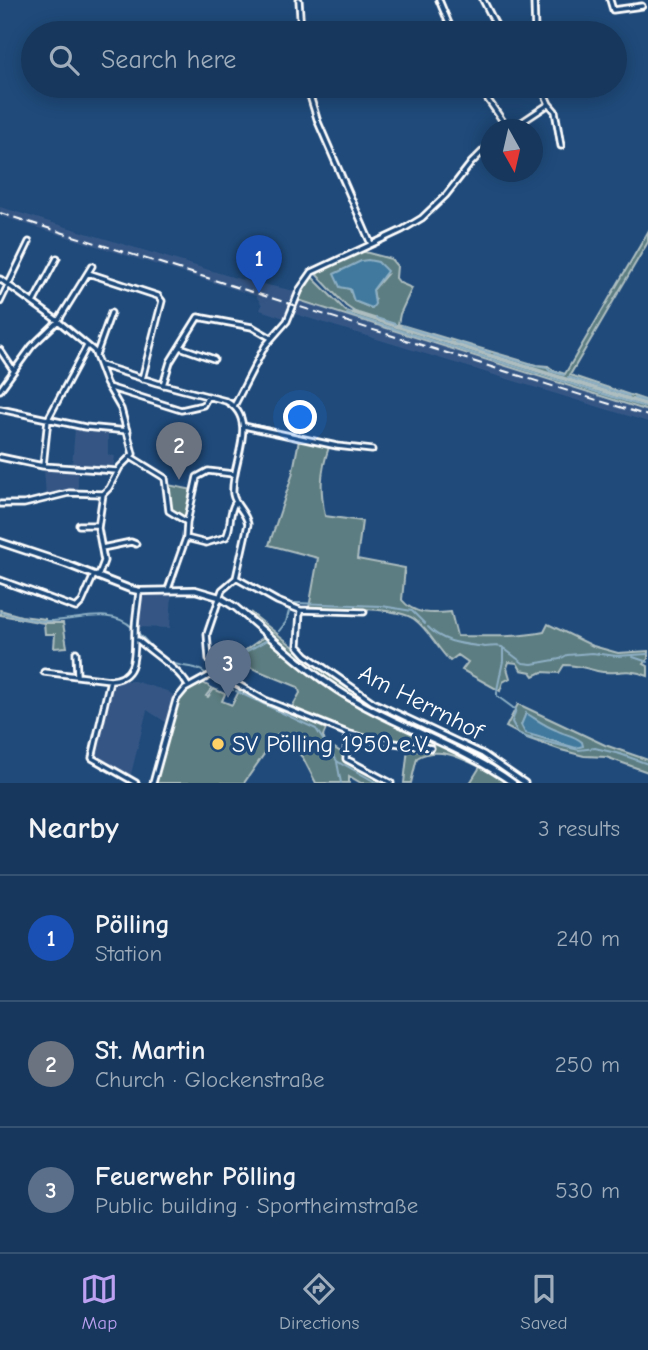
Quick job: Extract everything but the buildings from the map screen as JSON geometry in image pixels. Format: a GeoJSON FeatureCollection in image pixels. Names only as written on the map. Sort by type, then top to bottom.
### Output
{"type":"FeatureCollection","features":[{"type":"Feature","properties":{"kind":"street"},"geometry":{"type":"LineString","coordinates":[[299,0],[300,21]]}},
{"type":"Feature","properties":{"kind":"street"},"geometry":{"type":"LineString","coordinates":[[439,0],[448,21]]}},
{"type":"Feature","properties":{"kind":"street"},"geometry":{"type":"LineString","coordinates":[[483,0],[494,21]]}},
{"type":"Feature","properties":{"kind":"street"},"geometry":{"type":"LineString","coordinates":[[534,0],[535,21]]}},
{"type":"Feature","properties":{"kind":"street"},"geometry":{"type":"LineString","coordinates":[[610,0],[613,10],[642,6]]}},
{"type":"Feature","properties":{"kind":"street"},"geometry":{"type":"LineString","coordinates":[[311,98],[318,122],[371,244]]}},
{"type":"Feature","properties":{"kind":"street"},"geometry":{"type":"LineString","coordinates":[[487,98],[502,119]]}},
{"type":"Feature","properties":{"kind":"street"},"geometry":{"type":"LineString","coordinates":[[546,98],[555,111],[561,146]]}},
{"type":"Feature","properties":{"kind":"street"},"geometry":{"type":"LineString","coordinates":[[526,119],[549,104]]}},
{"type":"Feature","properties":{"kind":"street"},"geometry":{"type":"LineString","coordinates":[[234,406],[251,370],[271,338],[287,321],[302,284],[316,269],[412,225],[446,195],[480,154]]}},
{"type":"Feature","properties":{"kind":"street"},"geometry":{"type":"LineString","coordinates":[[0,302],[29,242]]}},
{"type":"Feature","properties":{"kind":"street"},"geometry":{"type":"LineString","coordinates":[[33,303],[57,258]]}},
{"type":"Feature","properties":{"kind":"street"},"geometry":{"type":"LineString","coordinates":[[0,390],[32,346],[58,321],[92,266]]}},
{"type":"Feature","properties":{"kind":"street"},"geometry":{"type":"LineString","coordinates":[[88,273],[158,296],[162,301],[142,379]]}},
{"type":"Feature","properties":{"kind":"street"},"geometry":{"type":"LineString","coordinates":[[0,279],[58,321],[96,355],[108,387],[121,409],[133,450],[131,457],[117,471],[103,494],[98,525],[104,561],[77,608],[0,580]]}},
{"type":"Feature","properties":{"kind":"street"},"geometry":{"type":"LineString","coordinates":[[96,355],[111,313]]}},
{"type":"Feature","properties":{"kind":"street"},"geometry":{"type":"LineString","coordinates":[[163,385],[170,362],[196,318],[202,316],[252,327],[271,338]]}},
{"type":"Feature","properties":{"kind":"street"},"geometry":{"type":"LineString","coordinates":[[43,466],[48,419],[63,386],[87,346]]}},
{"type":"Feature","properties":{"kind":"street"},"geometry":{"type":"LineString","coordinates":[[180,346],[214,359]]}},
{"type":"Feature","properties":{"kind":"street"},"geometry":{"type":"LineString","coordinates":[[0,350],[14,371]]}},
{"type":"Feature","properties":{"kind":"street"},"geometry":{"type":"LineString","coordinates":[[100,365],[226,401],[234,406],[244,426],[233,474],[235,503],[226,537],[205,543],[186,538]]}},
{"type":"Feature","properties":{"kind":"street"},"geometry":{"type":"LineString","coordinates":[[108,387],[181,410],[203,405],[208,395]]}},
{"type":"Feature","properties":{"kind":"street"},"geometry":{"type":"LineString","coordinates":[[0,409],[85,427],[128,431]]}},
{"type":"Feature","properties":{"kind":"street"},"geometry":{"type":"LineString","coordinates":[[244,426],[337,446],[372,450]]}},
{"type":"Feature","properties":{"kind":"street"},"geometry":{"type":"LineString","coordinates":[[0,457],[43,466],[117,471]]}},
{"type":"Feature","properties":{"kind":"street"},"geometry":{"type":"LineString","coordinates":[[131,457],[165,478],[169,511],[187,522]]}},
{"type":"Feature","properties":{"kind":"street"},"geometry":{"type":"LineString","coordinates":[[168,589],[186,538],[198,476],[202,472],[211,471],[233,474]]}},
{"type":"Feature","properties":{"kind":"street"},"geometry":{"type":"LineString","coordinates":[[0,504],[24,504],[69,492],[103,494]]}},
{"type":"Feature","properties":{"kind":"street"},"geometry":{"type":"LineString","coordinates":[[235,503],[247,518],[248,524],[236,578],[223,588],[206,638],[209,659],[216,672],[265,699],[347,733],[372,740],[431,748]]}},
{"type":"Feature","properties":{"kind":"street"},"geometry":{"type":"LineString","coordinates":[[79,525],[98,525]]}},
{"type":"Feature","properties":{"kind":"street"},"geometry":{"type":"LineString","coordinates":[[0,542],[139,591],[195,590],[219,597],[337,690],[382,715],[468,754],[513,783]]}},
{"type":"Feature","properties":{"kind":"street"},"geometry":{"type":"LineString","coordinates":[[102,548],[131,542],[136,544]]}},
{"type":"Feature","properties":{"kind":"street"},"geometry":{"type":"LineString","coordinates":[[236,578],[271,598],[300,610],[364,612]]}},
{"type":"Feature","properties":{"kind":"street"},"geometry":{"type":"LineString","coordinates":[[44,672],[120,679],[130,668],[135,656],[134,636],[139,591]]}},
{"type":"Feature","properties":{"kind":"street","name":"Am Herrnhof"},"geometry":{"type":"LineString","coordinates":[[300,610],[298,646],[306,655],[369,701],[483,754],[525,783]]}},
{"type":"Feature","properties":{"kind":"street"},"geometry":{"type":"LineString","coordinates":[[136,639],[177,671],[189,687]]}},
{"type":"Feature","properties":{"kind":"street"},"geometry":{"type":"LineString","coordinates":[[76,652],[77,676]]}},
{"type":"Feature","properties":{"kind":"street"},"geometry":{"type":"LineString","coordinates":[[153,783],[176,700],[189,687],[216,672]]}},
{"type":"Feature","properties":{"kind":"street"},"geometry":{"type":"LineString","coordinates":[[110,680],[92,758],[136,783]]}},
{"type":"Feature","properties":{"kind":"street"},"geometry":{"type":"LineString","coordinates":[[347,733],[346,759],[391,783]]}},
{"type":"Feature","properties":{"kind":"shaded area"},"geometry":{"type":"Polygon","coordinates":[[[0,207],[239,279],[295,291],[284,318],[260,310],[262,305],[256,296],[0,216],[0,207]]]}},
{"type":"Feature","properties":{"kind":"shaded area"},"geometry":{"type":"Polygon","coordinates":[[[368,260],[378,262],[387,271],[373,290],[375,304],[372,308],[354,301],[350,289],[340,287],[334,274],[368,260]]]}},
{"type":"Feature","properties":{"kind":"shaded area"},"geometry":{"type":"Polygon","coordinates":[[[298,300],[648,411],[648,422],[295,314],[298,300]]]}},
{"type":"Feature","properties":{"kind":"shaded area"},"geometry":{"type":"Polygon","coordinates":[[[75,428],[108,432],[108,455],[115,456],[113,469],[72,466],[75,428]]]}},
{"type":"Feature","properties":{"kind":"shaded area"},"geometry":{"type":"Polygon","coordinates":[[[44,469],[78,470],[78,491],[46,496],[44,469]]]}},
{"type":"Feature","properties":{"kind":"shaded area"},"geometry":{"type":"Polygon","coordinates":[[[172,591],[170,628],[137,627],[140,601],[144,594],[172,591]]]}},
{"type":"Feature","properties":{"kind":"shaded area"},"geometry":{"type":"Polygon","coordinates":[[[134,681],[167,691],[176,697],[167,723],[147,710],[130,778],[94,755],[111,684],[134,681]]]}},
{"type":"Feature","properties":{"kind":"shaded area"},"geometry":{"type":"Polygon","coordinates":[[[526,713],[579,740],[583,746],[576,748],[525,733],[521,725],[526,713]]]}},
{"type":"Feature","properties":{"kind":"green space"},"geometry":{"type":"Polygon","coordinates":[[[648,232],[648,242],[570,375],[648,401],[648,404],[355,312],[317,275],[320,270],[361,251],[391,259],[397,266],[396,278],[400,283],[412,288],[398,324],[536,365],[548,366],[565,374],[648,232]],[[386,275],[346,288],[350,289],[354,301],[371,308],[375,300],[373,290],[386,275]]]}},
{"type":"Feature","properties":{"kind":"green space"},"geometry":{"type":"Polygon","coordinates":[[[312,277],[346,311],[648,406],[648,411],[298,300],[312,277]]]}},
{"type":"Feature","properties":{"kind":"green space"},"geometry":{"type":"Polygon","coordinates":[[[299,440],[329,447],[322,481],[325,516],[362,521],[357,559],[405,568],[402,600],[407,605],[424,612],[451,612],[457,636],[533,634],[544,632],[548,624],[593,646],[618,653],[648,651],[648,659],[644,664],[648,666],[648,676],[564,665],[559,673],[542,672],[534,676],[531,672],[521,670],[517,663],[509,662],[507,668],[510,678],[503,682],[500,691],[462,670],[468,662],[458,655],[450,661],[419,623],[405,615],[379,610],[309,608],[318,558],[269,545],[292,476],[299,440]]]}},
{"type":"Feature","properties":{"kind":"green space"},"geometry":{"type":"Polygon","coordinates":[[[168,485],[193,490],[185,518],[172,510],[168,485]]]}},
{"type":"Feature","properties":{"kind":"green space"},"geometry":{"type":"Polygon","coordinates":[[[0,610],[45,619],[45,623],[63,623],[67,647],[54,648],[55,634],[45,634],[44,623],[0,615],[0,610]]]}},
{"type":"Feature","properties":{"kind":"green space"},"geometry":{"type":"Polygon","coordinates":[[[251,613],[366,700],[461,744],[523,783],[516,783],[481,760],[353,697],[292,653],[250,616],[251,613]]]}},
{"type":"Feature","properties":{"kind":"green space"},"geometry":{"type":"Polygon","coordinates":[[[264,637],[327,688],[350,702],[470,760],[508,783],[470,783],[480,767],[456,757],[432,753],[417,758],[411,783],[404,783],[408,748],[430,749],[433,746],[364,736],[291,709],[300,693],[298,687],[237,662],[220,671],[212,659],[244,651],[264,637]]]}},
{"type":"Feature","properties":{"kind":"green space","name":"SV Pölling 1950 e.V."},"geometry":{"type":"Polygon","coordinates":[[[203,683],[212,688],[206,696],[208,697],[214,689],[225,694],[222,701],[232,705],[240,689],[326,729],[323,736],[325,742],[344,754],[344,761],[362,768],[380,783],[361,783],[349,776],[349,783],[316,783],[303,758],[278,734],[244,783],[156,783],[178,701],[189,690],[203,683]]]}},
{"type":"Feature","properties":{"kind":"green space"},"geometry":{"type":"Polygon","coordinates":[[[518,704],[605,745],[648,760],[648,772],[606,757],[584,756],[527,738],[506,727],[518,704]]]}},
{"type":"Feature","properties":{"kind":"waterway"},"geometry":{"type":"LineString","coordinates":[[347,314],[648,408]]}},
{"type":"Feature","properties":{"kind":"waterway"},"geometry":{"type":"LineString","coordinates":[[376,318],[395,324]]}},
{"type":"Feature","properties":{"kind":"waterway"},"geometry":{"type":"LineString","coordinates":[[402,326],[449,341]]}},
{"type":"Feature","properties":{"kind":"waterway"},"geometry":{"type":"LineString","coordinates":[[455,342],[490,353]]}},
{"type":"Feature","properties":{"kind":"waterway"},"geometry":{"type":"LineString","coordinates":[[494,354],[564,375]]}},
{"type":"Feature","properties":{"kind":"waterway"},"geometry":{"type":"LineString","coordinates":[[568,377],[629,396]]}},
{"type":"Feature","properties":{"kind":"waterway"},"geometry":{"type":"LineString","coordinates":[[634,398],[648,402]]}},
{"type":"Feature","properties":{"kind":"waterway"},"geometry":{"type":"LineString","coordinates":[[295,603],[382,606],[412,611],[425,624]]}},
{"type":"Feature","properties":{"kind":"waterway"},"geometry":{"type":"LineString","coordinates":[[279,631],[286,622],[289,611]]}},
{"type":"Feature","properties":{"kind":"waterway"},"geometry":{"type":"LineString","coordinates":[[0,612],[43,621],[113,617],[133,628]]}},
{"type":"Feature","properties":{"kind":"waterway"},"geometry":{"type":"LineString","coordinates":[[428,627],[454,642],[502,647]]}},
{"type":"Feature","properties":{"kind":"waterway"},"geometry":{"type":"LineString","coordinates":[[138,633],[168,661],[198,669],[206,674]]}},
{"type":"Feature","properties":{"kind":"waterway"},"geometry":{"type":"LineString","coordinates":[[214,663],[233,659],[267,640]]}},
{"type":"Feature","properties":{"kind":"waterway"},"geometry":{"type":"LineString","coordinates":[[502,647],[523,663],[532,664],[560,659],[567,655],[648,654]]}},
{"type":"Feature","properties":{"kind":"waterway"},"geometry":{"type":"LineString","coordinates":[[497,690],[503,648]]}},
{"type":"Feature","properties":{"kind":"waterway"},"geometry":{"type":"LineString","coordinates":[[633,657],[648,662]]}},
{"type":"Feature","properties":{"kind":"waterway"},"geometry":{"type":"LineString","coordinates":[[212,680],[233,690]]}},
{"type":"Feature","properties":{"kind":"waterway"},"geometry":{"type":"LineString","coordinates":[[236,691],[316,729],[337,761],[343,765]]}},
{"type":"Feature","properties":{"kind":"waterway"},"geometry":{"type":"LineString","coordinates":[[497,692],[497,696],[512,707]]}},
{"type":"Feature","properties":{"kind":"waterway"},"geometry":{"type":"LineString","coordinates":[[513,708],[516,709],[512,722],[518,733],[526,737],[579,750],[595,748],[648,764]]}},
{"type":"Feature","properties":{"kind":"waterway"},"geometry":{"type":"LineString","coordinates":[[337,762],[341,783]]}},
{"type":"Feature","properties":{"kind":"waterway"},"geometry":{"type":"LineString","coordinates":[[345,765],[377,783]]}},
{"type":"Feature","properties":{"kind":"railway"},"geometry":{"type":"LineString","coordinates":[[0,213],[648,416]]}},
{"type":"Feature","properties":{"kind":"place","name":"Pölling"},"geometry":{"type":"Point","coordinates":[259,293]}},
{"type":"Feature","properties":{"kind":"place","name":"St. Martin"},"geometry":{"type":"Point","coordinates":[179,480]}},
{"type":"Feature","properties":{"kind":"place","name":"Feuerwehr Pölling"},"geometry":{"type":"Point","coordinates":[228,698]}},
{"type":"Feature","properties":{"kind":"place","name":"SV Pölling 1950 e.V."},"geometry":{"type":"Point","coordinates":[218,744]}}]}
